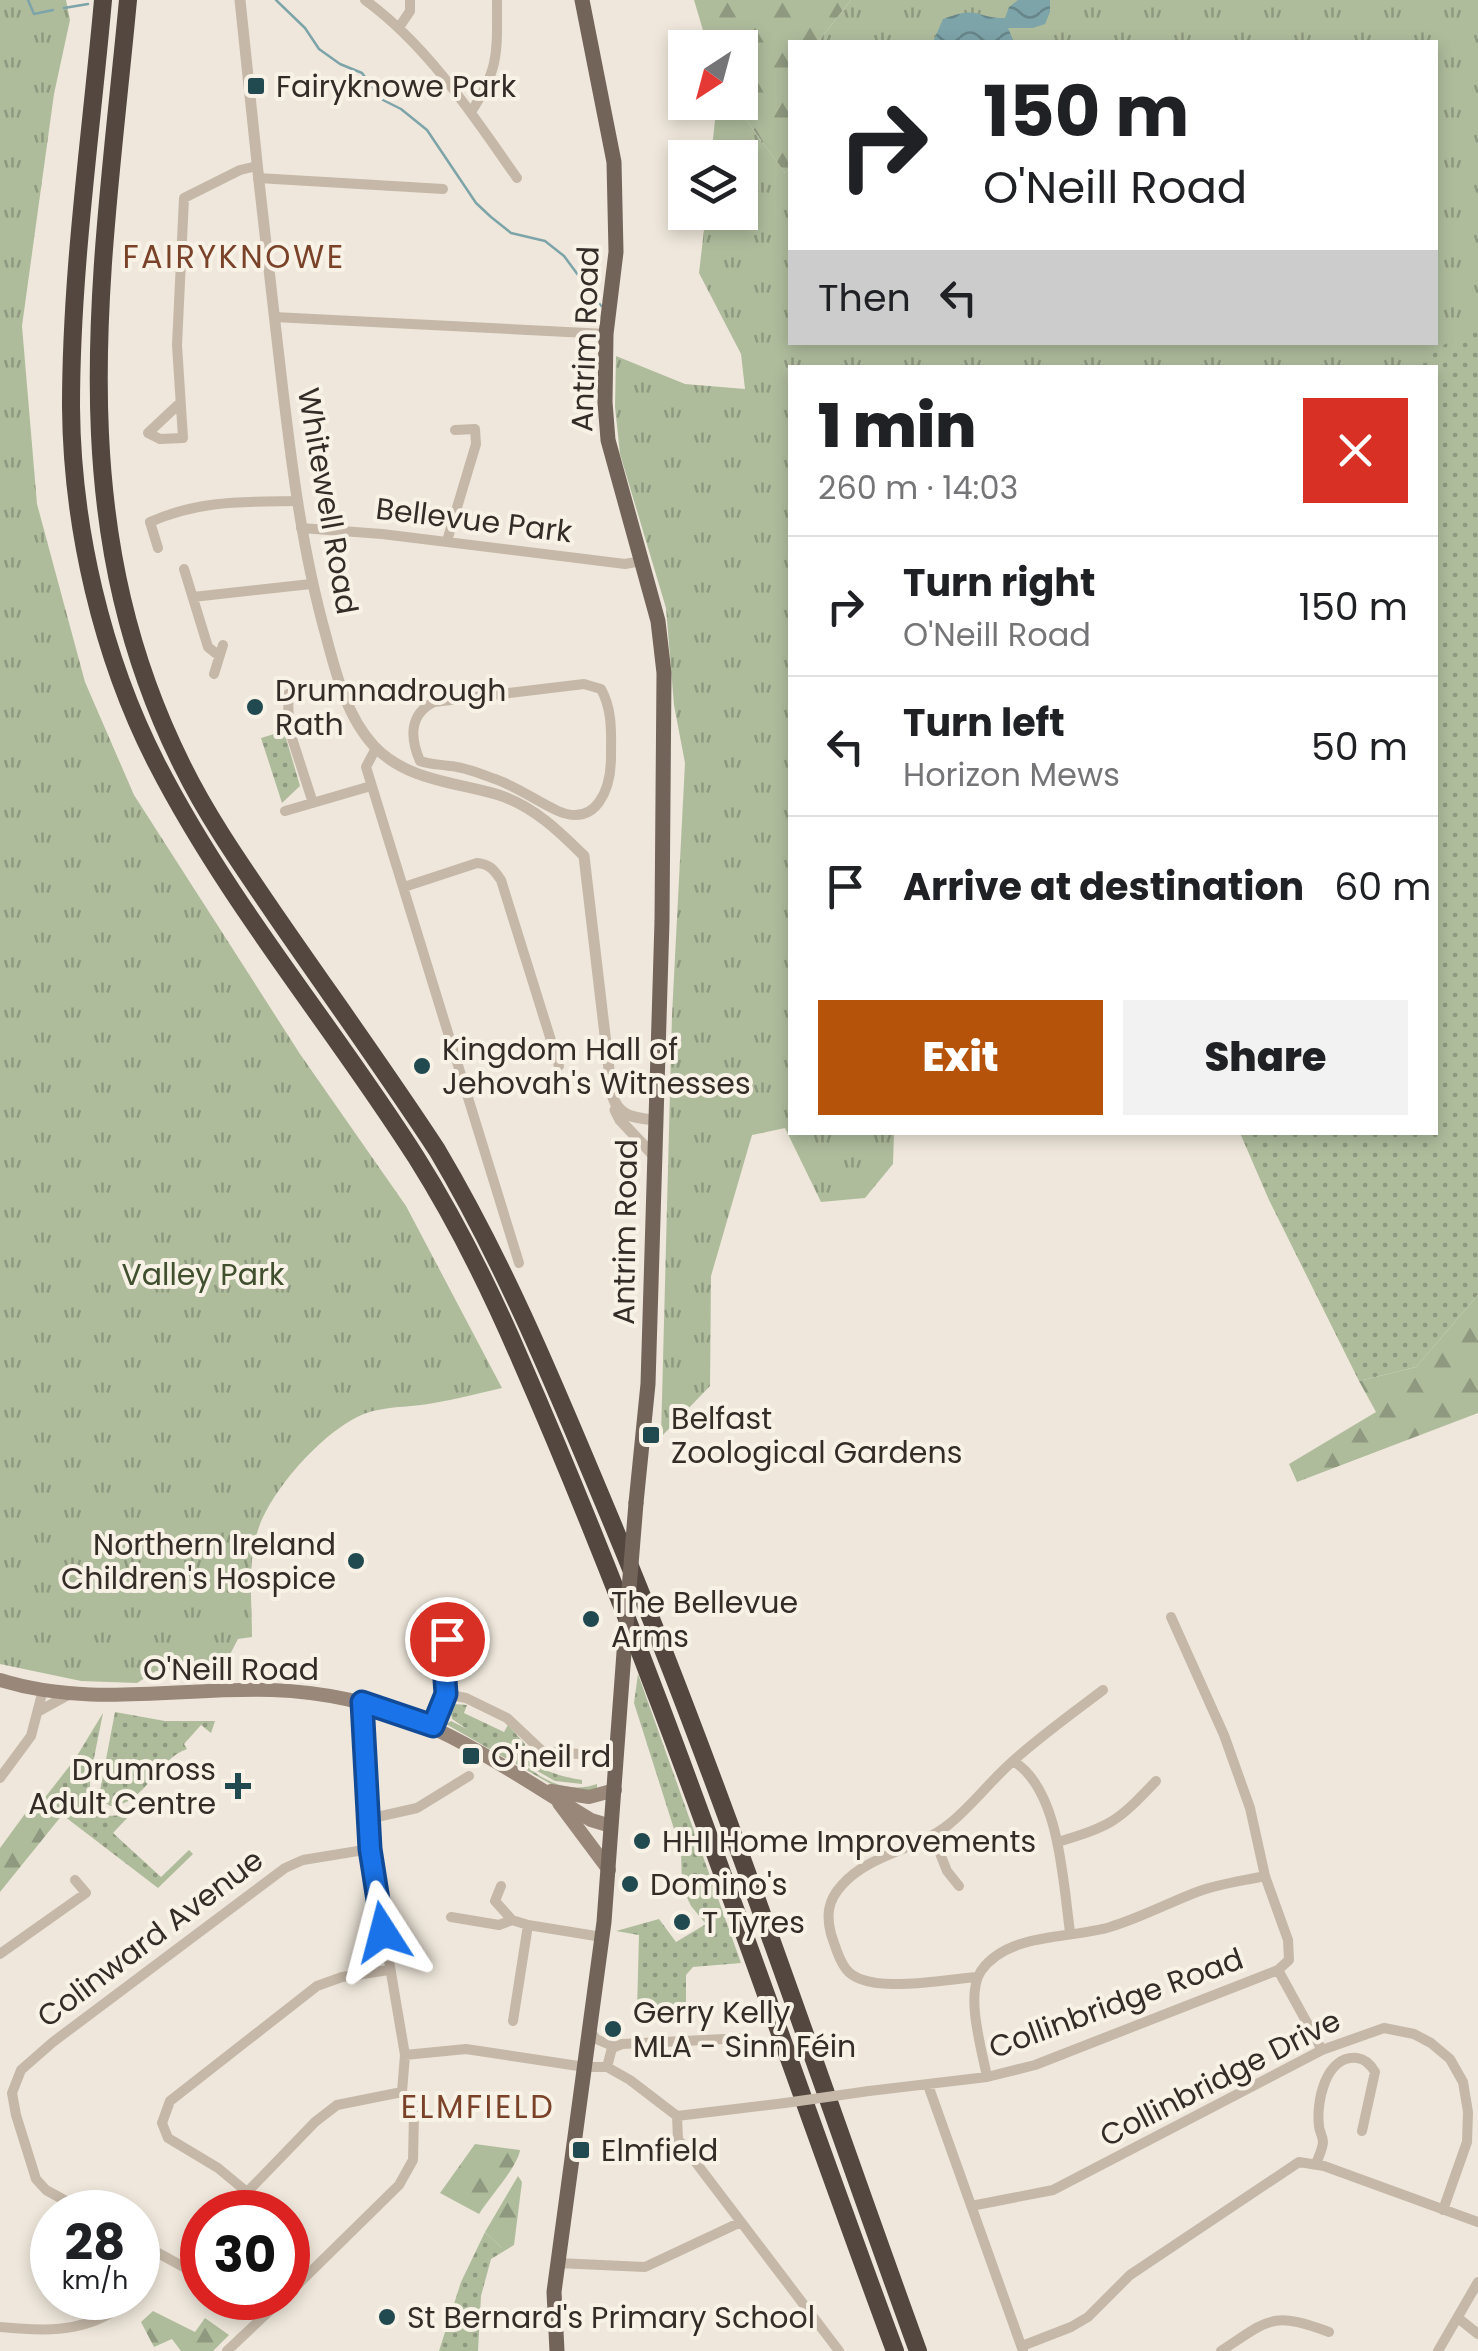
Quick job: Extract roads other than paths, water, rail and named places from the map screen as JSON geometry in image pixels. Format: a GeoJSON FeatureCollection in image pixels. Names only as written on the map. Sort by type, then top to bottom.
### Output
{"type":"FeatureCollection","features":[{"type":"Feature","properties":{"kind":"highway"},"geometry":{"type":"LineString","coordinates":[[102,0],[78,274],[71,411],[89,560],[119,673],[155,760],[187,819],[253,922],[417,1158],[473,1259],[521,1361],[684,1762],[895,2351]]}},
{"type":"Feature","properties":{"kind":"highway"},"geometry":{"type":"LineString","coordinates":[[128,0],[99,318],[97,418],[110,542],[126,626],[159,716],[212,821],[438,1150],[528,1322],[678,1684],[918,2351]]}},
{"type":"Feature","properties":{"kind":"main road","name":"Antrim Road"},"geometry":{"type":"LineString","coordinates":[[557,2351],[557,2264],[609,1870],[648,1384],[662,921],[664,673],[658,621],[610,458],[605,402],[606,334],[616,252],[614,162],[582,0]]}},
{"type":"Feature","properties":{"kind":"main road","name":"O'Neill Road"},"geometry":{"type":"LineString","coordinates":[[0,1680],[71,1694],[268,1690],[362,1702],[433,1726],[476,1747],[591,1820],[612,1826]]}},
{"type":"Feature","properties":{"kind":"main road"},"geometry":{"type":"LineString","coordinates":[[540,1789],[589,1797],[614,1790]]}},
{"type":"Feature","properties":{"kind":"main road"},"geometry":{"type":"LineString","coordinates":[[556,1799],[609,1870]]}},
{"type":"Feature","properties":{"kind":"street","name":"Whitewell Road"},"geometry":{"type":"LineString","coordinates":[[240,0],[296,501],[311,584],[348,703],[376,748]]}},
{"type":"Feature","properties":{"kind":"street"},"geometry":{"type":"LineString","coordinates":[[364,0],[400,26],[471,112],[517,178]]}},
{"type":"Feature","properties":{"kind":"street"},"geometry":{"type":"LineString","coordinates":[[400,26],[410,11],[410,0]]}},
{"type":"Feature","properties":{"kind":"street"},"geometry":{"type":"LineString","coordinates":[[471,112],[490,84],[498,50],[497,0]]}},
{"type":"Feature","properties":{"kind":"street"},"geometry":{"type":"LineString","coordinates":[[180,402],[177,346],[184,198],[240,170],[444,189]]}},
{"type":"Feature","properties":{"kind":"street"},"geometry":{"type":"LineString","coordinates":[[274,317],[606,334]]}},
{"type":"Feature","properties":{"kind":"street"},"geometry":{"type":"LineString","coordinates":[[447,541],[476,444],[476,429],[455,430]]}},
{"type":"Feature","properties":{"kind":"street"},"geometry":{"type":"LineString","coordinates":[[158,548],[150,522],[182,508],[296,501]]}},
{"type":"Feature","properties":{"kind":"street","name":"Bellevue Park"},"geometry":{"type":"LineString","coordinates":[[301,528],[447,541],[626,564],[642,561]]}},
{"type":"Feature","properties":{"kind":"street"},"geometry":{"type":"LineString","coordinates":[[184,569],[208,647],[221,650],[214,674]]}},
{"type":"Feature","properties":{"kind":"street"},"geometry":{"type":"LineString","coordinates":[[194,597],[311,584]]}},
{"type":"Feature","properties":{"kind":"street"},"geometry":{"type":"LineString","coordinates":[[584,684],[601,689],[608,702],[611,772],[606,795],[591,810],[571,814],[558,810],[515,786],[468,770],[432,766],[420,760],[413,744],[414,720],[421,708],[434,702],[584,684]]}},
{"type":"Feature","properties":{"kind":"street"},"geometry":{"type":"LineString","coordinates":[[288,694],[290,729],[313,803]]}},
{"type":"Feature","properties":{"kind":"street"},"geometry":{"type":"LineString","coordinates":[[518,1263],[482,1161],[371,786],[366,767],[376,748],[408,770],[527,807],[562,834],[586,860],[615,1106],[620,1120],[654,1156]]}},
{"type":"Feature","properties":{"kind":"street"},"geometry":{"type":"LineString","coordinates":[[464,787],[468,770]]}},
{"type":"Feature","properties":{"kind":"street"},"geometry":{"type":"LineString","coordinates":[[285,812],[371,786]]}},
{"type":"Feature","properties":{"kind":"street"},"geometry":{"type":"LineString","coordinates":[[404,887],[477,864],[487,864],[494,870],[501,880],[559,1066]]}},
{"type":"Feature","properties":{"kind":"street"},"geometry":{"type":"LineString","coordinates":[[615,1106],[630,1117],[654,1120]]}},
{"type":"Feature","properties":{"kind":"street","name":"Collinbridge Road"},"geometry":{"type":"LineString","coordinates":[[677,2116],[987,2077],[1035,2065],[1278,1970],[1289,1960],[1288,1940],[1264,1876],[1250,1808],[1224,1735],[1172,1618]]}},
{"type":"Feature","properties":{"kind":"street"},"geometry":{"type":"LineString","coordinates":[[433,1726],[446,1694],[447,1639]]}},
{"type":"Feature","properties":{"kind":"street"},"geometry":{"type":"LineString","coordinates":[[0,1778],[22,1752],[43,1690]]}},
{"type":"Feature","properties":{"kind":"street"},"geometry":{"type":"LineString","coordinates":[[978,1978],[878,1985],[860,1981],[846,1970],[835,1947],[827,1916],[831,1900],[843,1883],[859,1871],[950,1824],[1012,1761],[1103,1690]]}},
{"type":"Feature","properties":{"kind":"street"},"geometry":{"type":"LineString","coordinates":[[39,1710],[71,1694]]}},
{"type":"Feature","properties":{"kind":"street"},"geometry":{"type":"LineString","coordinates":[[446,1694],[466,1698],[506,1718],[542,1751],[579,1754]]}},
{"type":"Feature","properties":{"kind":"street"},"geometry":{"type":"LineString","coordinates":[[310,2273],[382,2205],[407,2172],[414,2150],[414,2114],[402,2092],[405,2055],[370,1849],[362,1702]]}},
{"type":"Feature","properties":{"kind":"street"},"geometry":{"type":"LineString","coordinates":[[1012,1761],[1025,1768],[1048,1810],[1058,1842],[1070,1932]]}},
{"type":"Feature","properties":{"kind":"street"},"geometry":{"type":"LineString","coordinates":[[368,1819],[416,1808],[469,1776]]}},
{"type":"Feature","properties":{"kind":"street"},"geometry":{"type":"LineString","coordinates":[[1058,1842],[1116,1822],[1156,1781]]}},
{"type":"Feature","properties":{"kind":"street"},"geometry":{"type":"LineString","coordinates":[[932,1836],[947,1871],[959,1886]]}},
{"type":"Feature","properties":{"kind":"street","name":"Colinward Avenue"},"geometry":{"type":"LineString","coordinates":[[46,2190],[30,2166],[12,2093],[21,2070],[285,1868],[303,1860],[370,1849]]}},
{"type":"Feature","properties":{"kind":"street"},"geometry":{"type":"LineString","coordinates":[[987,2077],[976,2024],[974,1989],[995,1957],[1070,1932],[1112,1927],[1202,1890],[1264,1876]]}},
{"type":"Feature","properties":{"kind":"street"},"geometry":{"type":"LineString","coordinates":[[0,1954],[86,1893],[75,1880]]}},
{"type":"Feature","properties":{"kind":"street"},"geometry":{"type":"LineString","coordinates":[[501,1886],[495,1901],[512,1920],[602,1937]]}},
{"type":"Feature","properties":{"kind":"street"},"geometry":{"type":"LineString","coordinates":[[451,1917],[499,1925],[512,1920]]}},
{"type":"Feature","properties":{"kind":"street"},"geometry":{"type":"LineString","coordinates":[[512,2021],[528,1926]]}},
{"type":"Feature","properties":{"kind":"street"},"geometry":{"type":"LineString","coordinates":[[245,2190],[218,2168],[168,2138],[162,2123],[170,2101],[317,1986],[342,1977],[390,1970]]}},
{"type":"Feature","properties":{"kind":"street"},"geometry":{"type":"LineString","coordinates":[[1278,1970],[1322,2050]]}},
{"type":"Feature","properties":{"kind":"street","name":"Collinbridge Drive"},"geometry":{"type":"LineString","coordinates":[[971,2206],[1053,2190],[1322,2050],[1384,2028],[1414,2034],[1450,2059],[1463,2082],[1468,2112],[1466,2142],[1443,2210]]}},
{"type":"Feature","properties":{"kind":"street"},"geometry":{"type":"LineString","coordinates":[[590,2031],[596,2039],[614,2046],[745,2038]]}},
{"type":"Feature","properties":{"kind":"street"},"geometry":{"type":"LineString","coordinates":[[607,2068],[614,2046]]}},
{"type":"Feature","properties":{"kind":"street"},"geometry":{"type":"LineString","coordinates":[[405,2055],[466,2049],[607,2068],[630,2080],[677,2116],[678,2139],[840,2351]]}},
{"type":"Feature","properties":{"kind":"street"},"geometry":{"type":"LineString","coordinates":[[1316,2164],[1323,2142],[1318,2123],[1322,2088],[1328,2073],[1341,2062],[1357,2058],[1371,2064],[1375,2072],[1362,2131]]}},
{"type":"Feature","properties":{"kind":"street"},"geometry":{"type":"LineString","coordinates":[[928,2085],[1023,2349],[1071,2328],[1130,2275],[1299,2162],[1316,2164],[1478,2222]]}},
{"type":"Feature","properties":{"kind":"street"},"geometry":{"type":"LineString","coordinates":[[249,2190],[315,2122],[337,2105],[402,2092]]}},
{"type":"Feature","properties":{"kind":"street"},"geometry":{"type":"LineString","coordinates":[[557,2264],[645,2267],[741,2222]]}},
{"type":"Feature","properties":{"kind":"street"},"geometry":{"type":"LineString","coordinates":[[1438,2351],[1478,2282]]}},
{"type":"Feature","properties":{"kind":"street"},"geometry":{"type":"LineString","coordinates":[[1220,2351],[1271,2318],[1293,2319],[1329,2332]]}},
{"type":"Feature","properties":{"kind":"street"},"geometry":{"type":"LineString","coordinates":[[1458,2318],[1478,2334]]}},
{"type":"Feature","properties":{"kind":"street"},"geometry":{"type":"LineString","coordinates":[[0,2328],[39,2331],[100,2320]]}},
{"type":"Feature","properties":{"kind":"street"},"geometry":{"type":"LineString","coordinates":[[227,2351],[260,2320]]}},
{"type":"Feature","properties":{"kind":"water"},"geometry":{"type":"Polygon","coordinates":[[[1018,0],[1050,0],[1045,24],[1008,28],[1013,40],[934,40],[943,19],[971,13],[1005,18],[1009,7],[1018,0]]]}},
{"type":"Feature","properties":{"kind":"waterway"},"geometry":{"type":"LineString","coordinates":[[28,0],[34,14],[53,10]]}},
{"type":"Feature","properties":{"kind":"waterway"},"geometry":{"type":"LineString","coordinates":[[276,0],[305,28],[319,49],[362,73],[381,99],[427,130],[476,203],[491,217],[511,233],[545,241],[564,256],[601,306]]}},
{"type":"Feature","properties":{"kind":"waterway"},"geometry":{"type":"LineString","coordinates":[[64,8],[88,4]]}},
{"type":"Feature","properties":{"kind":"place","name":"Fairyknowe Park"},"geometry":{"type":"Point","coordinates":[256,86]}},
{"type":"Feature","properties":{"kind":"place","name":"Drumnadrough Rath"},"geometry":{"type":"Point","coordinates":[255,707]}},
{"type":"Feature","properties":{"kind":"place","name":"Kingdom Hall of Jehovah's Witnesses"},"geometry":{"type":"Point","coordinates":[422,1066]}},
{"type":"Feature","properties":{"kind":"place","name":"Belfast Zoological Gardens"},"geometry":{"type":"Point","coordinates":[651,1435]}},
{"type":"Feature","properties":{"kind":"place","name":"Northern Ireland Children's Hospice"},"geometry":{"type":"Point","coordinates":[356,1561]}},
{"type":"Feature","properties":{"kind":"place","name":"The Bellevue Arms"},"geometry":{"type":"Point","coordinates":[591,1619]}},
{"type":"Feature","properties":{"kind":"place","name":"O'neil rd"},"geometry":{"type":"Point","coordinates":[471,1756]}},
{"type":"Feature","properties":{"kind":"place","name":"Drumross Adult Centre"},"geometry":{"type":"Point","coordinates":[238,1786]}},
{"type":"Feature","properties":{"kind":"place","name":"HHI Home Improvements"},"geometry":{"type":"Point","coordinates":[642,1841]}},
{"type":"Feature","properties":{"kind":"place","name":"Domino's"},"geometry":{"type":"Point","coordinates":[630,1884]}},
{"type":"Feature","properties":{"kind":"place","name":"T Tyres"},"geometry":{"type":"Point","coordinates":[682,1922]}},
{"type":"Feature","properties":{"kind":"place","name":"Gerry Kelly MLA - Sinn Féin"},"geometry":{"type":"Point","coordinates":[613,2029]}},
{"type":"Feature","properties":{"kind":"place","name":"Elmfield"},"geometry":{"type":"Point","coordinates":[581,2150]}},
{"type":"Feature","properties":{"kind":"place","name":"St Bernard's Primary School"},"geometry":{"type":"Point","coordinates":[387,2317]}},
{"type":"Feature","properties":{"kind":"district","name":"FAIRYKNOWE"},"geometry":{"type":"Point","coordinates":[234,256]}},
{"type":"Feature","properties":{"kind":"district","name":"ELMFIELD"},"geometry":{"type":"Point","coordinates":[478,2106]}},
{"type":"Feature","properties":{"kind":"park label","name":"Valley Park"},"geometry":{"type":"Point","coordinates":[203,1274]}}]}
